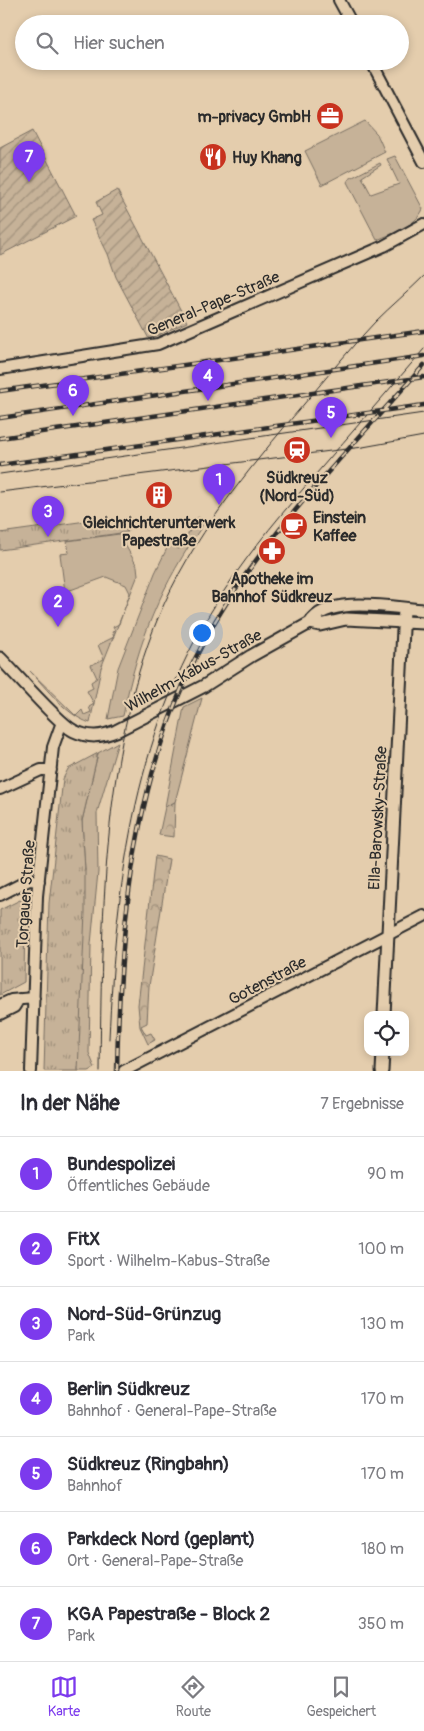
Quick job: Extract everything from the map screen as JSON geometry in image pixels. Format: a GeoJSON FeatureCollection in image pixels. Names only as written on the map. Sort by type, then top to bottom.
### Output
{"type":"FeatureCollection","features":[{"type":"Feature","properties":{"kind":"street"},"geometry":{"type":"LineString","coordinates":[[339,0],[347,15]]}},
{"type":"Feature","properties":{"kind":"street"},"geometry":{"type":"LineString","coordinates":[[376,70],[424,162]]}},
{"type":"Feature","properties":{"kind":"street","name":"General-Pape-Straße"},"geometry":{"type":"LineString","coordinates":[[0,369],[129,350],[162,343],[384,246],[424,224]]}},
{"type":"Feature","properties":{"kind":"street","name":"Wilhelm-Kabus-Straße"},"geometry":{"type":"LineString","coordinates":[[0,658],[62,722],[74,731],[91,736],[101,736],[116,731],[204,686],[251,656],[310,623],[315,614],[343,606],[424,610]]}},
{"type":"Feature","properties":{"kind":"street","name":"Ella-Barowsky-Straße"},"geometry":{"type":"LineString","coordinates":[[384,1011],[404,609]]}},
{"type":"Feature","properties":{"kind":"street","name":"Wilhelm-Kabus-Straße"},"geometry":{"type":"LineString","coordinates":[[310,623],[320,625],[346,619],[424,623]]}},
{"type":"Feature","properties":{"kind":"street","name":"Torgauer Straße"},"geometry":{"type":"LineString","coordinates":[[31,1071],[39,881],[55,741],[62,722]]}},
{"type":"Feature","properties":{"kind":"street"},"geometry":{"type":"LineString","coordinates":[[0,790],[41,770],[51,770]]}},
{"type":"Feature","properties":{"kind":"street"},"geometry":{"type":"LineString","coordinates":[[0,895],[30,880],[39,881]]}},
{"type":"Feature","properties":{"kind":"street","name":"Gotenstraße"},"geometry":{"type":"LineString","coordinates":[[124,1071],[424,916]]}},
{"type":"Feature","properties":{"kind":"street"},"geometry":{"type":"LineString","coordinates":[[0,1005],[11,1000],[34,998]]}},
{"type":"Feature","properties":{"kind":"street"},"geometry":{"type":"LineString","coordinates":[[0,1014],[14,1007],[19,1000]]}},
{"type":"Feature","properties":{"kind":"street"},"geometry":{"type":"LineString","coordinates":[[382,1071],[383,1056]]}},
{"type":"Feature","properties":{"kind":"green space"},"geometry":{"type":"Polygon","coordinates":[[[365,121],[377,134],[385,152],[322,185],[305,151],[365,121]]]}},
{"type":"Feature","properties":{"kind":"green space"},"geometry":{"type":"Polygon","coordinates":[[[32,131],[76,216],[0,255],[0,148],[32,131]]]}},
{"type":"Feature","properties":{"kind":"green space"},"geometry":{"type":"Polygon","coordinates":[[[395,156],[423,209],[420,215],[410,224],[397,232],[377,240],[347,182],[349,179],[380,163],[381,165],[362,177],[371,194],[399,184],[387,159],[395,156]]]}},
{"type":"Feature","properties":{"kind":"green space"},"geometry":{"type":"Polygon","coordinates":[[[117,190],[187,322],[149,339],[116,277],[108,254],[91,220],[102,215],[96,202],[117,190]]]}},
{"type":"Feature","properties":{"kind":"green space"},"geometry":{"type":"Polygon","coordinates":[[[198,517],[205,522],[176,568],[153,614],[136,662],[123,716],[108,719],[118,668],[155,573],[169,544],[179,549],[198,517]]]}},
{"type":"Feature","properties":{"kind":"green space"},"geometry":{"type":"Polygon","coordinates":[[[108,518],[123,523],[128,532],[0,550],[0,533],[108,518]]]}},
{"type":"Feature","properties":{"kind":"green space"},"geometry":{"type":"Polygon","coordinates":[[[119,534],[137,566],[138,575],[123,613],[130,593],[126,585],[106,577],[65,592],[60,554],[69,553],[67,541],[119,534]]]}},
{"type":"Feature","properties":{"kind":"green space"},"geometry":{"type":"Polygon","coordinates":[[[118,624],[114,636],[112,632],[115,631],[113,627],[118,624]]]}},
{"type":"Feature","properties":{"kind":"green space"},"geometry":{"type":"Polygon","coordinates":[[[113,637],[101,668],[94,704],[87,691],[93,688],[91,682],[97,678],[91,665],[104,659],[98,645],[113,637]]]}},
{"type":"Feature","properties":{"kind":"green space"},"geometry":{"type":"Polygon","coordinates":[[[30,671],[76,716],[57,701],[30,671]]]}},
{"type":"Feature","properties":{"kind":"green space"},"geometry":{"type":"Polygon","coordinates":[[[202,698],[175,802],[165,807],[184,707],[202,698]]]}},
{"type":"Feature","properties":{"kind":"green space"},"geometry":{"type":"Polygon","coordinates":[[[94,704],[90,723],[76,716],[82,710],[84,715],[91,712],[89,707],[94,704]]]}},
{"type":"Feature","properties":{"kind":"green space"},"geometry":{"type":"Polygon","coordinates":[[[118,742],[97,813],[98,872],[91,944],[89,1053],[95,1068],[89,1071],[78,1071],[55,965],[85,870],[82,821],[98,753],[118,742]]]}},
{"type":"Feature","properties":{"kind":"green space"},"geometry":{"type":"Polygon","coordinates":[[[98,753],[82,821],[85,912],[78,1071],[44,1071],[49,903],[63,779],[68,769],[98,753]]]}},
{"type":"Feature","properties":{"kind":"green space"},"geometry":{"type":"Polygon","coordinates":[[[175,802],[174,837],[159,835],[165,807],[175,802]]]}},
{"type":"Feature","properties":{"kind":"green space"},"geometry":{"type":"Polygon","coordinates":[[[155,856],[169,859],[149,986],[147,1023],[141,1026],[146,1035],[151,1033],[155,1040],[148,1044],[140,1027],[138,1005],[155,856]]]}},
{"type":"Feature","properties":{"kind":"green space"},"geometry":{"type":"Polygon","coordinates":[[[20,900],[25,903],[24,982],[0,995],[0,910],[20,900]]]}},
{"type":"Feature","properties":{"kind":"tram line"},"geometry":{"type":"LineString","coordinates":[[100,1071],[104,899],[115,783],[125,726],[139,671],[158,618],[187,560],[222,506],[242,480],[357,342],[375,322],[424,276]]}},
{"type":"Feature","properties":{"kind":"tram line"},"geometry":{"type":"LineString","coordinates":[[109,1039],[117,920],[125,862],[136,804],[151,748],[170,693],[195,640],[226,588],[247,558],[292,502],[424,349]]}},
{"type":"Feature","properties":{"kind":"tram line"},"geometry":{"type":"LineString","coordinates":[[0,474],[424,413]]}},
{"type":"Feature","properties":{"kind":"tram line"},"geometry":{"type":"LineString","coordinates":[[0,492],[363,447],[424,436]]}},
{"type":"Feature","properties":{"kind":"railway"},"geometry":{"type":"LineString","coordinates":[[0,391],[424,331]]}},
{"type":"Feature","properties":{"kind":"railway"},"geometry":{"type":"LineString","coordinates":[[0,418],[424,356]]}},
{"type":"Feature","properties":{"kind":"railway"},"geometry":{"type":"LineString","coordinates":[[117,1071],[119,1010],[129,888],[139,828],[153,769],[172,711],[197,656],[227,602],[249,571],[321,480],[424,365]]}},
{"type":"Feature","properties":{"kind":"railway"},"geometry":{"type":"LineString","coordinates":[[0,438],[424,377]]}},
{"type":"Feature","properties":{"kind":"railway"},"geometry":{"type":"LineString","coordinates":[[0,465],[424,405]]}},
{"type":"Feature","properties":{"kind":"place","name":"m-privacy GmbH"},"geometry":{"type":"Point","coordinates":[330,116]}},
{"type":"Feature","properties":{"kind":"place","name":"Huy Khang"},"geometry":{"type":"Point","coordinates":[213,157]}},
{"type":"Feature","properties":{"kind":"place","name":"KGA Papestraße - Block 2"},"geometry":{"type":"Point","coordinates":[29,182]}},
{"type":"Feature","properties":{"kind":"place","name":"Berlin Südkreuz"},"geometry":{"type":"Point","coordinates":[208,401]}},
{"type":"Feature","properties":{"kind":"place","name":"Parkdeck Nord (geplant)"},"geometry":{"type":"Point","coordinates":[73,416]}},
{"type":"Feature","properties":{"kind":"place","name":"Südkreuz (Ringbahn)"},"geometry":{"type":"Point","coordinates":[331,438]}},
{"type":"Feature","properties":{"kind":"place","name":"Südkreuz (Nord-Süd)"},"geometry":{"type":"Point","coordinates":[297,450]}},
{"type":"Feature","properties":{"kind":"place","name":"Gleichrichterunterwerk Papestraße"},"geometry":{"type":"Point","coordinates":[159,495]}},
{"type":"Feature","properties":{"kind":"place","name":"Bundespolizei"},"geometry":{"type":"Point","coordinates":[219,505]}},
{"type":"Feature","properties":{"kind":"place","name":"Einstein Kaffee"},"geometry":{"type":"Point","coordinates":[294,526]}},
{"type":"Feature","properties":{"kind":"place","name":"Nord-Süd-Grünzug"},"geometry":{"type":"Point","coordinates":[48,537]}},
{"type":"Feature","properties":{"kind":"place","name":"Apotheke im Bahnhof Südkreuz"},"geometry":{"type":"Point","coordinates":[272,551]}},
{"type":"Feature","properties":{"kind":"place","name":"FitX"},"geometry":{"type":"Point","coordinates":[58,627]}}]}
